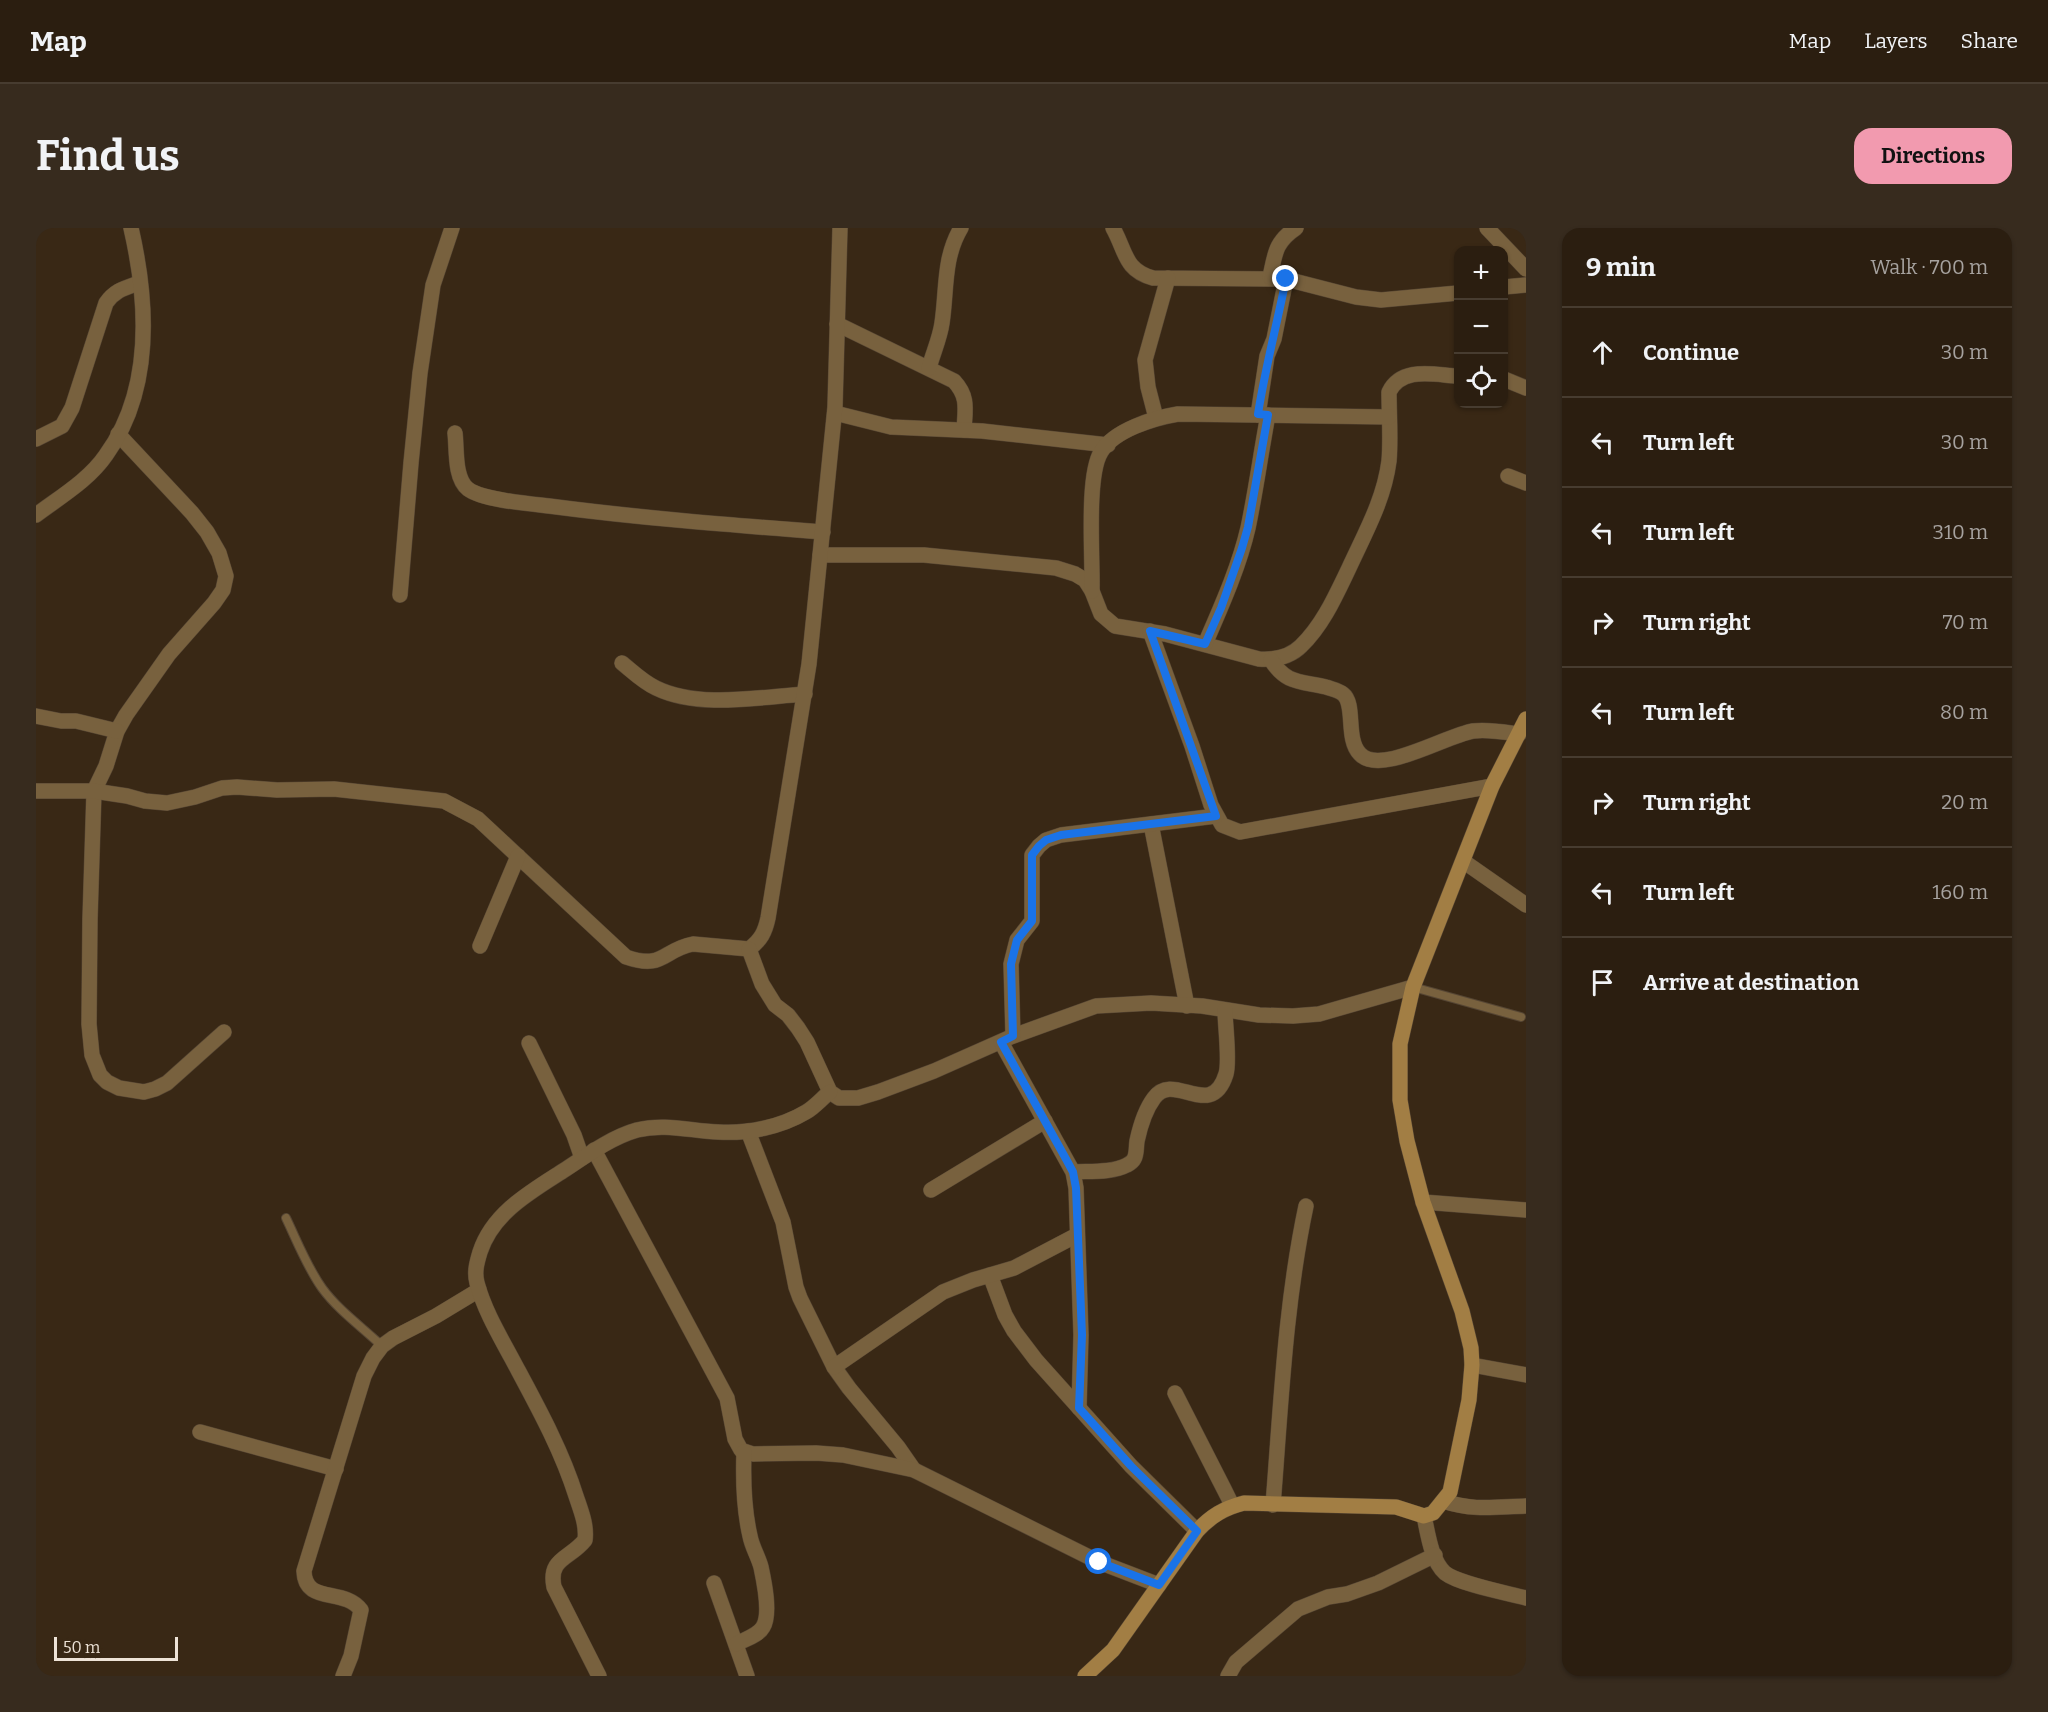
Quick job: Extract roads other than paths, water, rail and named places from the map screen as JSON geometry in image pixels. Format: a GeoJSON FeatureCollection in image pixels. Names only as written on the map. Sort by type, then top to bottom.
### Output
{"type":"FeatureCollection","features":[{"type":"Feature","properties":{"kind":"street"},"geometry":{"type":"LineString","coordinates":[[400,595],[422,362],[433,285],[452,228]]}},
{"type":"Feature","properties":{"kind":"street"},"geometry":{"type":"LineString","coordinates":[[36,791],[94,791],[167,803],[222,788],[342,790],[444,801],[478,819],[626,957],[640,962],[654,962],[684,946],[693,944],[750,949],[759,942],[767,924],[804,694],[835,413],[840,228]]}},
{"type":"Feature","properties":{"kind":"street"},"geometry":{"type":"LineString","coordinates":[[929,368],[942,324],[945,274],[961,228]]}},
{"type":"Feature","properties":{"kind":"street"},"geometry":{"type":"LineString","coordinates":[[1113,228],[1132,267],[1140,274],[1153,278],[1278,278],[1356,297],[1381,300],[1454,293]]}},
{"type":"Feature","properties":{"kind":"street"},"geometry":{"type":"LineString","coordinates":[[1205,644],[1221,608],[1248,527],[1263,415],[1268,356],[1274,339],[1278,278],[1276,247],[1282,238],[1296,228]]}},
{"type":"Feature","properties":{"kind":"street"},"geometry":{"type":"LineString","coordinates":[[1487,228],[1526,269]]}},
{"type":"Feature","properties":{"kind":"street"},"geometry":{"type":"LineString","coordinates":[[36,515],[83,480],[106,456],[124,424],[143,354],[144,310],[136,229]]}},
{"type":"Feature","properties":{"kind":"street"},"geometry":{"type":"LineString","coordinates":[[1156,418],[1148,387],[1145,360],[1168,278]]}},
{"type":"Feature","properties":{"kind":"street"},"geometry":{"type":"LineString","coordinates":[[36,439],[62,426],[72,408],[106,303],[112,294],[140,283]]}},
{"type":"Feature","properties":{"kind":"street"},"geometry":{"type":"LineString","coordinates":[[1508,287],[1526,285]]}},
{"type":"Feature","properties":{"kind":"street"},"geometry":{"type":"LineString","coordinates":[[837,324],[954,381],[962,390],[965,400],[964,430]]}},
{"type":"Feature","properties":{"kind":"street"},"geometry":{"type":"LineString","coordinates":[[1389,417],[1178,414],[1156,418],[1136,426],[1101,451],[1094,467],[1092,591],[1096,605],[1107,621],[1115,626],[1150,631],[1259,659],[1271,660],[1285,656],[1300,647],[1315,630],[1341,586],[1374,517],[1389,461],[1389,417],[1389,392],[1393,383],[1402,377],[1414,374],[1454,376]]}},
{"type":"Feature","properties":{"kind":"street"},"geometry":{"type":"LineString","coordinates":[[1508,381],[1526,388]]}},
{"type":"Feature","properties":{"kind":"street"},"geometry":{"type":"LineString","coordinates":[[835,413],[891,427],[964,430],[1108,445]]}},
{"type":"Feature","properties":{"kind":"street"},"geometry":{"type":"LineString","coordinates":[[455,433],[462,481],[469,490],[483,495],[517,502],[660,520],[823,532]]}},
{"type":"Feature","properties":{"kind":"street"},"geometry":{"type":"LineString","coordinates":[[118,434],[207,532],[219,553],[226,576],[224,590],[169,654],[126,715],[117,730],[106,766],[94,791],[89,1024],[92,1055],[95,1066],[107,1082],[119,1088],[144,1092],[167,1083],[224,1032]]}},
{"type":"Feature","properties":{"kind":"street"},"geometry":{"type":"LineString","coordinates":[[1508,476],[1526,483]]}},
{"type":"Feature","properties":{"kind":"street"},"geometry":{"type":"LineString","coordinates":[[820,555],[924,555],[1056,568],[1076,574],[1085,580],[1092,591]]}},
{"type":"Feature","properties":{"kind":"street"},"geometry":{"type":"LineString","coordinates":[[1150,631],[1216,816],[1222,825],[1240,832],[1492,786]]}},
{"type":"Feature","properties":{"kind":"street"},"geometry":{"type":"LineString","coordinates":[[1271,660],[1278,672],[1287,678],[1344,694],[1348,701],[1350,729],[1355,748],[1361,756],[1372,760],[1383,761],[1402,757],[1447,738],[1472,731],[1519,734]]}},
{"type":"Feature","properties":{"kind":"street"},"geometry":{"type":"LineString","coordinates":[[622,663],[654,688],[690,698],[706,700],[804,694]]}},
{"type":"Feature","properties":{"kind":"street"},"geometry":{"type":"LineString","coordinates":[[36,716],[61,721],[76,721],[117,730]]}},
{"type":"Feature","properties":{"kind":"street"},"geometry":{"type":"LineString","coordinates":[[1090,1675],[1113,1650],[1197,1531],[1209,1518],[1229,1507],[1244,1503],[1396,1507],[1424,1516],[1433,1513],[1450,1492],[1469,1400],[1472,1365],[1468,1330],[1423,1202],[1407,1141],[1400,1100],[1400,1044],[1413,987],[1492,786],[1526,719]]}},
{"type":"Feature","properties":{"kind":"street"},"geometry":{"type":"LineString","coordinates":[[1079,1408],[1082,1335],[1076,1188],[1073,1172],[1045,1121],[1007,1039],[1011,964],[1017,940],[1032,921],[1032,855],[1046,840],[1061,835],[1216,816]]}},
{"type":"Feature","properties":{"kind":"street"},"geometry":{"type":"LineString","coordinates":[[1151,824],[1187,1006]]}},
{"type":"Feature","properties":{"kind":"street"},"geometry":{"type":"LineString","coordinates":[[480,946],[518,856]]}},
{"type":"Feature","properties":{"kind":"street"},"geometry":{"type":"LineString","coordinates":[[1463,861],[1526,906]]}},
{"type":"Feature","properties":{"kind":"street"},"geometry":{"type":"LineString","coordinates":[[750,949],[762,984],[775,1005],[788,1015],[798,1028],[830,1092],[839,1098],[858,1098],[878,1092],[934,1071],[1007,1039],[1096,1006],[1151,1003],[1293,1016],[1318,1014],[1413,987]]}},
{"type":"Feature","properties":{"kind":"street"},"geometry":{"type":"LineString","coordinates":[[1073,1172],[1109,1169],[1130,1164],[1135,1158],[1136,1144],[1146,1115],[1154,1097],[1161,1092],[1172,1089],[1205,1097],[1213,1093],[1226,1074],[1225,1010]]}},
{"type":"Feature","properties":{"kind":"street"},"geometry":{"type":"LineString","coordinates":[[529,1043],[574,1135],[588,1154],[727,1398],[735,1439],[741,1450],[782,1455],[816,1453],[843,1455],[914,1470],[1099,1562],[1159,1585]]}},
{"type":"Feature","properties":{"kind":"street"},"geometry":{"type":"LineString","coordinates":[[598,1676],[554,1587],[552,1575],[554,1566],[580,1548],[585,1540],[584,1520],[568,1471],[490,1318],[479,1290],[476,1264],[488,1233],[522,1198],[588,1154],[636,1131],[655,1127],[673,1127],[719,1132],[748,1131],[786,1121],[806,1112],[830,1092]]}},
{"type":"Feature","properties":{"kind":"street"},"geometry":{"type":"LineString","coordinates":[[931,1190],[1045,1121]]}},
{"type":"Feature","properties":{"kind":"street"},"geometry":{"type":"LineString","coordinates":[[748,1131],[783,1222],[796,1287],[834,1367],[914,1470]]}},
{"type":"Feature","properties":{"kind":"street"},"geometry":{"type":"LineString","coordinates":[[1423,1202],[1526,1210]]}},
{"type":"Feature","properties":{"kind":"street"},"geometry":{"type":"LineString","coordinates":[[1273,1505],[1284,1345],[1295,1256],[1306,1206]]}},
{"type":"Feature","properties":{"kind":"street"},"geometry":{"type":"LineString","coordinates":[[834,1367],[943,1292],[1014,1268],[1077,1235]]}},
{"type":"Feature","properties":{"kind":"street"},"geometry":{"type":"LineString","coordinates":[[990,1275],[1000,1304],[1014,1331],[1036,1360],[1131,1466],[1197,1531]]}},
{"type":"Feature","properties":{"kind":"street"},"geometry":{"type":"LineString","coordinates":[[344,1676],[362,1610],[356,1602],[350,1599],[315,1592],[304,1580],[304,1571],[364,1376],[382,1346],[479,1290]]}},
{"type":"Feature","properties":{"kind":"street"},"geometry":{"type":"LineString","coordinates":[[1472,1365],[1526,1375]]}},
{"type":"Feature","properties":{"kind":"street"},"geometry":{"type":"LineString","coordinates":[[1175,1393],[1230,1501],[1229,1507]]}},
{"type":"Feature","properties":{"kind":"street"},"geometry":{"type":"LineString","coordinates":[[200,1432],[336,1469]]}},
{"type":"Feature","properties":{"kind":"street"},"geometry":{"type":"LineString","coordinates":[[736,1644],[757,1634],[763,1628],[767,1606],[760,1567],[750,1535],[743,1478],[744,1452]]}},
{"type":"Feature","properties":{"kind":"street"},"geometry":{"type":"LineString","coordinates":[[1443,1501],[1478,1509],[1526,1506]]}},
{"type":"Feature","properties":{"kind":"street"},"geometry":{"type":"LineString","coordinates":[[1424,1516],[1430,1546],[1445,1572],[1457,1579],[1526,1598]]}},
{"type":"Feature","properties":{"kind":"street"},"geometry":{"type":"LineString","coordinates":[[1228,1676],[1236,1662],[1298,1609],[1328,1597],[1347,1594],[1378,1583],[1435,1555]]}},
{"type":"Feature","properties":{"kind":"street"},"geometry":{"type":"LineString","coordinates":[[714,1583],[747,1676]]}},
{"type":"Feature","properties":{"kind":"lane"},"geometry":{"type":"LineString","coordinates":[[1413,987],[1521,1017]]}},
{"type":"Feature","properties":{"kind":"lane"},"geometry":{"type":"LineString","coordinates":[[286,1218],[322,1288],[334,1303],[382,1346]]}}]}
